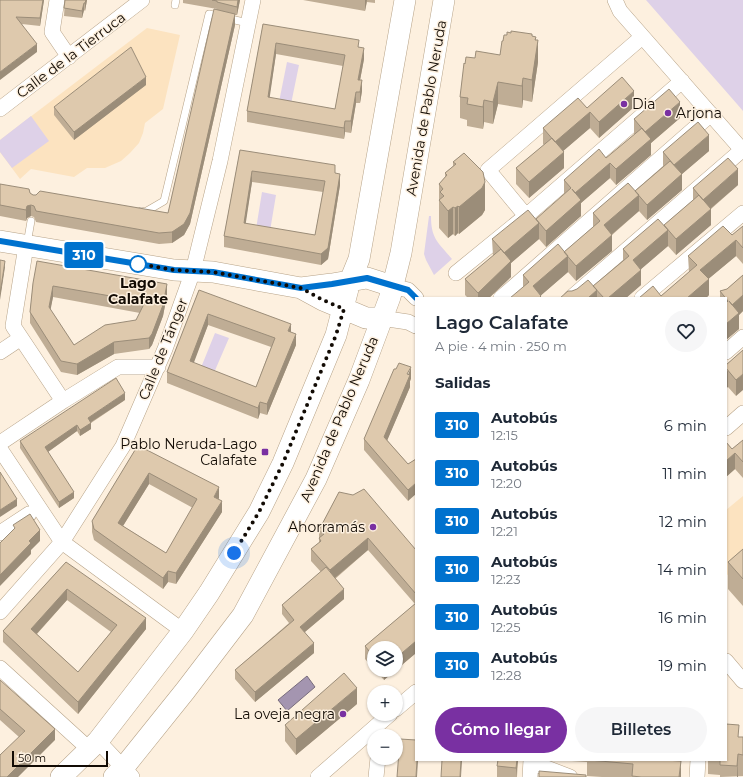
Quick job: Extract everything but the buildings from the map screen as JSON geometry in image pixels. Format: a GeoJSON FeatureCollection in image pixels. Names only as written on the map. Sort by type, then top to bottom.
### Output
{"type":"FeatureCollection","features":[{"type":"Feature","properties":{"kind":"main road"},"geometry":{"type":"LineString","coordinates":[[61,777],[94,745],[183,631],[209,593],[259,512],[289,449],[336,335],[344,309],[350,281],[359,259],[405,0]]}},
{"type":"Feature","properties":{"kind":"main road","name":"Avenida de Pablo Neruda"},"geometry":{"type":"LineString","coordinates":[[123,774],[243,615],[316,479],[359,380],[392,286],[401,253],[444,0]]}},
{"type":"Feature","properties":{"kind":"main road"},"geometry":{"type":"LineString","coordinates":[[0,241],[174,270],[213,272],[301,288],[367,278],[392,286]]}},
{"type":"Feature","properties":{"kind":"main road","name":"Avenida de Pablo Neruda"},"geometry":{"type":"LineString","coordinates":[[301,288],[323,300],[366,318],[381,318]]}},
{"type":"Feature","properties":{"kind":"street","name":"Calle de la Tierruca"},"geometry":{"type":"LineString","coordinates":[[0,109],[142,0]]}},
{"type":"Feature","properties":{"kind":"street","name":"Calle de Tánger"},"geometry":{"type":"LineString","coordinates":[[0,612],[62,542],[123,446],[158,367],[193,271],[220,161],[253,0]]}},
{"type":"Feature","properties":{"kind":"street"},"geometry":{"type":"LineString","coordinates":[[572,297],[743,150],[620,12],[615,0]]}},
{"type":"Feature","properties":{"kind":"street"},"geometry":{"type":"LineString","coordinates":[[52,1],[52,32],[69,57]]}},
{"type":"Feature","properties":{"kind":"street"},"geometry":{"type":"LineString","coordinates":[[526,216],[488,170],[642,37]]}},
{"type":"Feature","properties":{"kind":"street"},"geometry":{"type":"LineString","coordinates":[[456,273],[526,216],[682,81]]}},
{"type":"Feature","properties":{"kind":"street"},"geometry":{"type":"LineString","coordinates":[[502,297],[711,114]]}},
{"type":"Feature","properties":{"kind":"street"},"geometry":{"type":"LineString","coordinates":[[643,297],[743,213]]}},
{"type":"Feature","properties":{"kind":"street"},"geometry":{"type":"LineString","coordinates":[[26,246],[13,326],[63,401]]}},
{"type":"Feature","properties":{"kind":"street"},"geometry":{"type":"LineString","coordinates":[[392,286],[408,290],[415,297]]}},
{"type":"Feature","properties":{"kind":"street"},"geometry":{"type":"LineString","coordinates":[[381,318],[408,322],[415,326]]}},
{"type":"Feature","properties":{"kind":"street"},"geometry":{"type":"LineString","coordinates":[[727,351],[743,337]]}},
{"type":"Feature","properties":{"kind":"street"},"geometry":{"type":"LineString","coordinates":[[0,352],[21,338]]}},
{"type":"Feature","properties":{"kind":"street"},"geometry":{"type":"LineString","coordinates":[[0,443],[118,367],[158,367]]}},
{"type":"Feature","properties":{"kind":"street"},"geometry":{"type":"LineString","coordinates":[[727,427],[743,413]]}},
{"type":"Feature","properties":{"kind":"street"},"geometry":{"type":"LineString","coordinates":[[0,450],[62,542],[183,631]]}},
{"type":"Feature","properties":{"kind":"street"},"geometry":{"type":"LineString","coordinates":[[0,534],[38,508]]}},
{"type":"Feature","properties":{"kind":"street"},"geometry":{"type":"LineString","coordinates":[[727,662],[743,681]]}},
{"type":"Feature","properties":{"kind":"street","name":"Avenida de Pablo Neruda"},"geometry":{"type":"LineString","coordinates":[[0,668],[94,745],[123,774]]}},
{"type":"Feature","properties":{"kind":"street"},"geometry":{"type":"LineString","coordinates":[[403,703],[415,693]]}},
{"type":"Feature","properties":{"kind":"street"},"geometry":{"type":"LineString","coordinates":[[377,729],[384,721]]}},
{"type":"Feature","properties":{"kind":"street"},"geometry":{"type":"LineString","coordinates":[[318,777],[367,739]]}},
{"type":"Feature","properties":{"kind":"street"},"geometry":{"type":"LineString","coordinates":[[530,777],[531,761],[570,777]]}},
{"type":"Feature","properties":{"kind":"street"},"geometry":{"type":"LineString","coordinates":[[697,777],[698,761]]}},
{"type":"Feature","properties":{"kind":"street"},"geometry":{"type":"LineString","coordinates":[[376,777],[377,765]]}},
{"type":"Feature","properties":{"kind":"lane"},"geometry":{"type":"LineString","coordinates":[[130,209],[145,212],[164,201],[209,14],[248,23]]}},
{"type":"Feature","properties":{"kind":"lane"},"geometry":{"type":"LineString","coordinates":[[26,246],[31,222]]}},
{"type":"Feature","properties":{"kind":"shaded area"},"geometry":{"type":"Polygon","coordinates":[[[646,0],[743,0],[743,111],[737,104],[646,0]]]}},
{"type":"Feature","properties":{"kind":"shaded area"},"geometry":{"type":"Polygon","coordinates":[[[147,28],[180,35],[163,109],[145,123],[139,143],[121,161],[105,168],[87,168],[74,177],[31,169],[20,179],[0,152],[0,140],[147,28]]]}},
{"type":"Feature","properties":{"kind":"shaded area"},"geometry":{"type":"Polygon","coordinates":[[[287,62],[299,65],[291,104],[279,102],[287,62]]]}},
{"type":"Feature","properties":{"kind":"shaded area"},"geometry":{"type":"Polygon","coordinates":[[[31,116],[49,141],[12,168],[0,152],[0,140],[31,116]]]}},
{"type":"Feature","properties":{"kind":"shaded area"},"geometry":{"type":"Polygon","coordinates":[[[262,192],[276,195],[270,231],[256,229],[262,192]]]}},
{"type":"Feature","properties":{"kind":"shaded area"},"geometry":{"type":"Polygon","coordinates":[[[429,216],[431,216],[432,230],[436,240],[452,259],[434,275],[424,254],[429,216]]]}},
{"type":"Feature","properties":{"kind":"shaded area"},"geometry":{"type":"Polygon","coordinates":[[[215,333],[229,338],[213,375],[200,370],[215,333]]]}},
{"type":"Feature","properties":{"kind":"shaded area"},"geometry":{"type":"Polygon","coordinates":[[[743,496],[743,562],[727,575],[727,509],[743,496]]]}},
{"type":"Feature","properties":{"kind":"shaded area"},"geometry":{"type":"Polygon","coordinates":[[[307,676],[315,687],[287,711],[278,700],[307,676]]]}},
{"type":"Feature","properties":{"kind":"bus line","name":"310"},"geometry":{"type":"LineString","coordinates":[[0,241],[174,270],[213,272],[301,288],[367,278],[408,290],[415,297]]}},
{"type":"Feature","properties":{"kind":"place","name":"Dia"},"geometry":{"type":"Point","coordinates":[624,104]}},
{"type":"Feature","properties":{"kind":"place","name":"Arjona"},"geometry":{"type":"Point","coordinates":[668,113]}},
{"type":"Feature","properties":{"kind":"place","name":"Lago Calafate"},"geometry":{"type":"Point","coordinates":[138,264]}},
{"type":"Feature","properties":{"kind":"place","name":"Pablo Neruda-Lago Calafate"},"geometry":{"type":"Point","coordinates":[265,452]}},
{"type":"Feature","properties":{"kind":"place","name":"Ahorramás"},"geometry":{"type":"Point","coordinates":[373,527]}},
{"type":"Feature","properties":{"kind":"place","name":"La oveja negra"},"geometry":{"type":"Point","coordinates":[343,714]}},
{"type":"Feature","properties":{"kind":"route"},"geometry":{"type":"LineString","coordinates":[[138,264],[134,263],[174,270],[213,272],[301,288],[344,309],[336,335],[283,463],[259,512],[234,553]]}}]}
